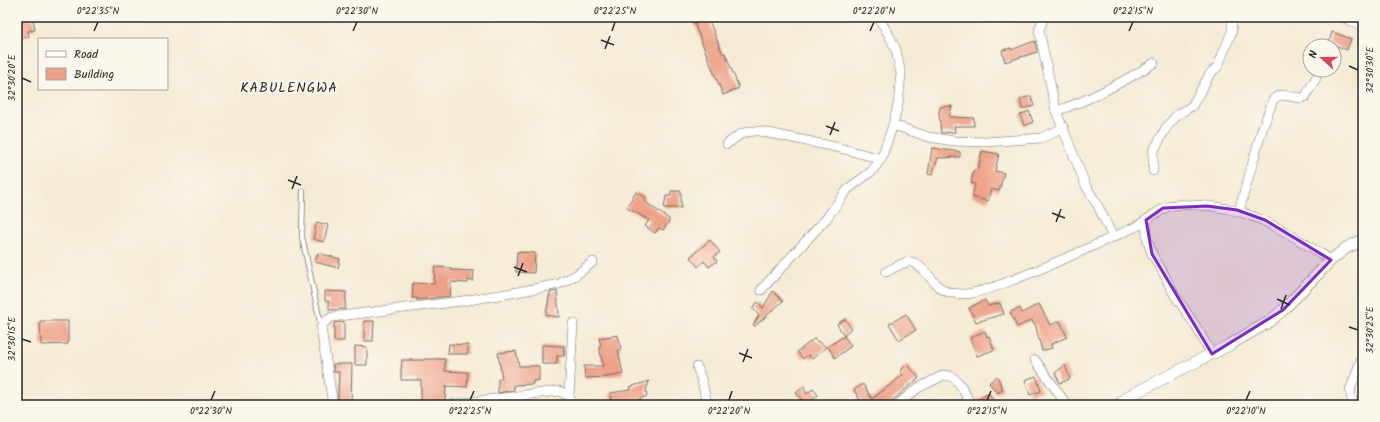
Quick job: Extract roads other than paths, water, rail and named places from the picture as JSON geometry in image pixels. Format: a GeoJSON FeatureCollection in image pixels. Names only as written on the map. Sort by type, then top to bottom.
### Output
{"type":"FeatureCollection","features":[{"type":"Feature","properties":{"kind":"street"},"geometry":{"type":"LineString","coordinates":[[1044,17],[1039,30],[1056,111],[1086,186],[1098,206],[1113,237]]}},
{"type":"Feature","properties":{"kind":"street"},"geometry":{"type":"LineString","coordinates":[[1153,171],[1154,152],[1166,128],[1177,115],[1192,106],[1210,74],[1218,66],[1232,31],[1232,17]]}},
{"type":"Feature","properties":{"kind":"street"},"geometry":{"type":"LineString","coordinates":[[1343,17],[1361,26]]}},
{"type":"Feature","properties":{"kind":"street"},"geometry":{"type":"LineString","coordinates":[[761,290],[826,219],[848,189],[872,171],[881,159],[893,125],[898,104],[901,74],[896,50],[883,19]]}},
{"type":"Feature","properties":{"kind":"street"},"geometry":{"type":"LineString","coordinates":[[1056,111],[1074,106],[1128,79],[1154,63]]}},
{"type":"Feature","properties":{"kind":"street"},"geometry":{"type":"LineString","coordinates":[[1239,211],[1262,130],[1273,100],[1282,94],[1301,98],[1305,97],[1316,78]]}},
{"type":"Feature","properties":{"kind":"street"},"geometry":{"type":"LineString","coordinates":[[893,125],[929,138],[954,141],[986,142],[1041,138],[1064,128]]}},
{"type":"Feature","properties":{"kind":"street"},"geometry":{"type":"LineString","coordinates":[[727,144],[742,133],[750,131],[840,148],[881,159]]}},
{"type":"Feature","properties":{"kind":"street"},"geometry":{"type":"LineString","coordinates":[[886,272],[907,262],[911,262],[919,266],[941,289],[957,294],[972,293],[999,285],[1058,262],[1139,225],[1163,208],[1174,205],[1207,206],[1239,211],[1265,220],[1288,232],[1331,260]]}},
{"type":"Feature","properties":{"kind":"street"},"geometry":{"type":"LineString","coordinates":[[1146,220],[1147,238],[1152,254],[1174,294],[1212,354]]}},
{"type":"Feature","properties":{"kind":"street"},"geometry":{"type":"LineString","coordinates":[[1118,405],[1129,396],[1212,354],[1270,321],[1283,310],[1331,260],[1346,248],[1363,240]]}},
{"type":"Feature","properties":{"kind":"street"},"geometry":{"type":"LineString","coordinates":[[335,405],[332,399],[321,328],[323,323],[332,317],[462,301],[559,284],[576,275],[593,262]]}},
{"type":"Feature","properties":{"kind":"street"},"geometry":{"type":"LineString","coordinates":[[572,323],[569,396],[572,405]]}},
{"type":"Feature","properties":{"kind":"street"},"geometry":{"type":"LineString","coordinates":[[1353,405],[1350,390],[1363,355]]}},
{"type":"Feature","properties":{"kind":"street"},"geometry":{"type":"LineString","coordinates":[[1035,360],[1067,405]]}},
{"type":"Feature","properties":{"kind":"street"},"geometry":{"type":"LineString","coordinates":[[697,367],[702,381],[707,405]]}},
{"type":"Feature","properties":{"kind":"street"},"geometry":{"type":"LineString","coordinates":[[897,405],[918,388],[944,375],[948,375],[956,379],[971,405]]}},
{"type":"Feature","properties":{"kind":"street"},"geometry":{"type":"LineString","coordinates":[[449,405],[559,391],[569,396]]}},
{"type":"Feature","properties":{"kind":"lane"},"geometry":{"type":"LineString","coordinates":[[303,191],[302,237],[321,328]]}},
{"type":"Feature","properties":{"kind":"district","name":"KABULENGWA"},"geometry":{"type":"Point","coordinates":[289,88]}}]}
